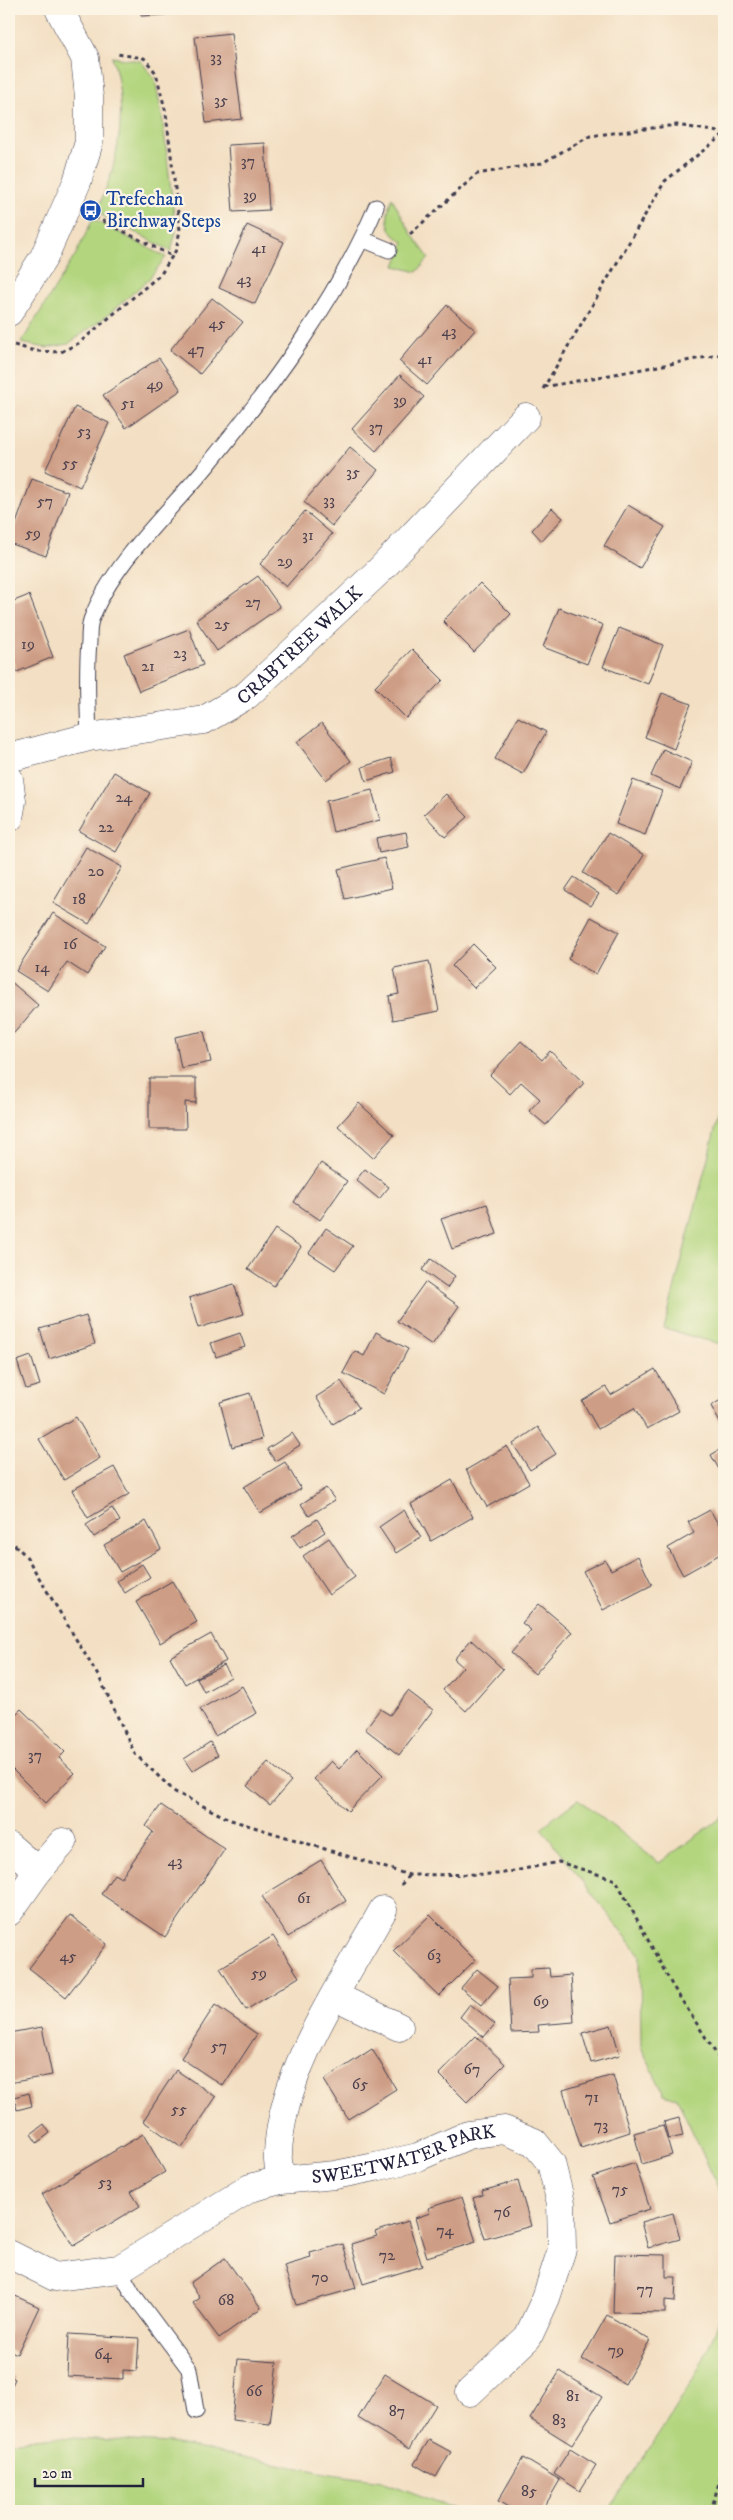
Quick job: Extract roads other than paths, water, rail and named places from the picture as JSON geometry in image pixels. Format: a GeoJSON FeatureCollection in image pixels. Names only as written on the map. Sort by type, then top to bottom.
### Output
{"type":"FeatureCollection","features":[{"type":"Feature","properties":{"kind":"street"},"geometry":{"type":"LineString","coordinates":[[9,312],[44,257],[78,182],[89,142],[89,97],[85,58],[59,9]]}},
{"type":"Feature","properties":{"kind":"street","name":"CRABTREE WALK"},"geometry":{"type":"LineString","coordinates":[[9,758],[89,737],[204,720],[247,695],[380,570],[526,417]]}},
{"type":"Feature","properties":{"kind":"street"},"geometry":{"type":"LineString","coordinates":[[9,779],[12,801],[9,818]]}},
{"type":"Feature","properties":{"kind":"street"},"geometry":{"type":"LineString","coordinates":[[9,1912],[38,1871],[63,1842]]}},
{"type":"Feature","properties":{"kind":"street"},"geometry":{"type":"LineString","coordinates":[[9,1846],[38,1871]]}},
{"type":"Feature","properties":{"kind":"street"},"geometry":{"type":"LineString","coordinates":[[281,2180],[278,2154],[288,2095],[311,2038],[383,1910]]}},
{"type":"Feature","properties":{"kind":"street"},"geometry":{"type":"LineString","coordinates":[[335,1996],[399,2027]]}},
{"type":"Feature","properties":{"kind":"street","name":"SWEETWATER PARK"},"geometry":{"type":"LineString","coordinates":[[9,2254],[55,2278],[119,2269],[250,2188],[281,2180],[335,2175],[375,2167],[418,2156],[468,2135],[504,2130],[534,2142],[552,2163],[561,2203],[562,2249],[546,2298],[528,2337],[470,2392]]}},
{"type":"Feature","properties":{"kind":"lane"},"geometry":{"type":"LineString","coordinates":[[89,737],[87,663],[90,621],[106,590],[146,534],[205,468],[248,414],[310,326],[362,239],[376,208]]}},
{"type":"Feature","properties":{"kind":"lane"},"geometry":{"type":"LineString","coordinates":[[362,239],[389,250]]}},
{"type":"Feature","properties":{"kind":"lane"},"geometry":{"type":"LineString","coordinates":[[119,2269],[133,2294],[189,2369],[196,2411]]}},
{"type":"Feature","properties":{"kind":"place","name":"Trefechan Birchway Steps"},"geometry":{"type":"Point","coordinates":[90,210]}}]}
